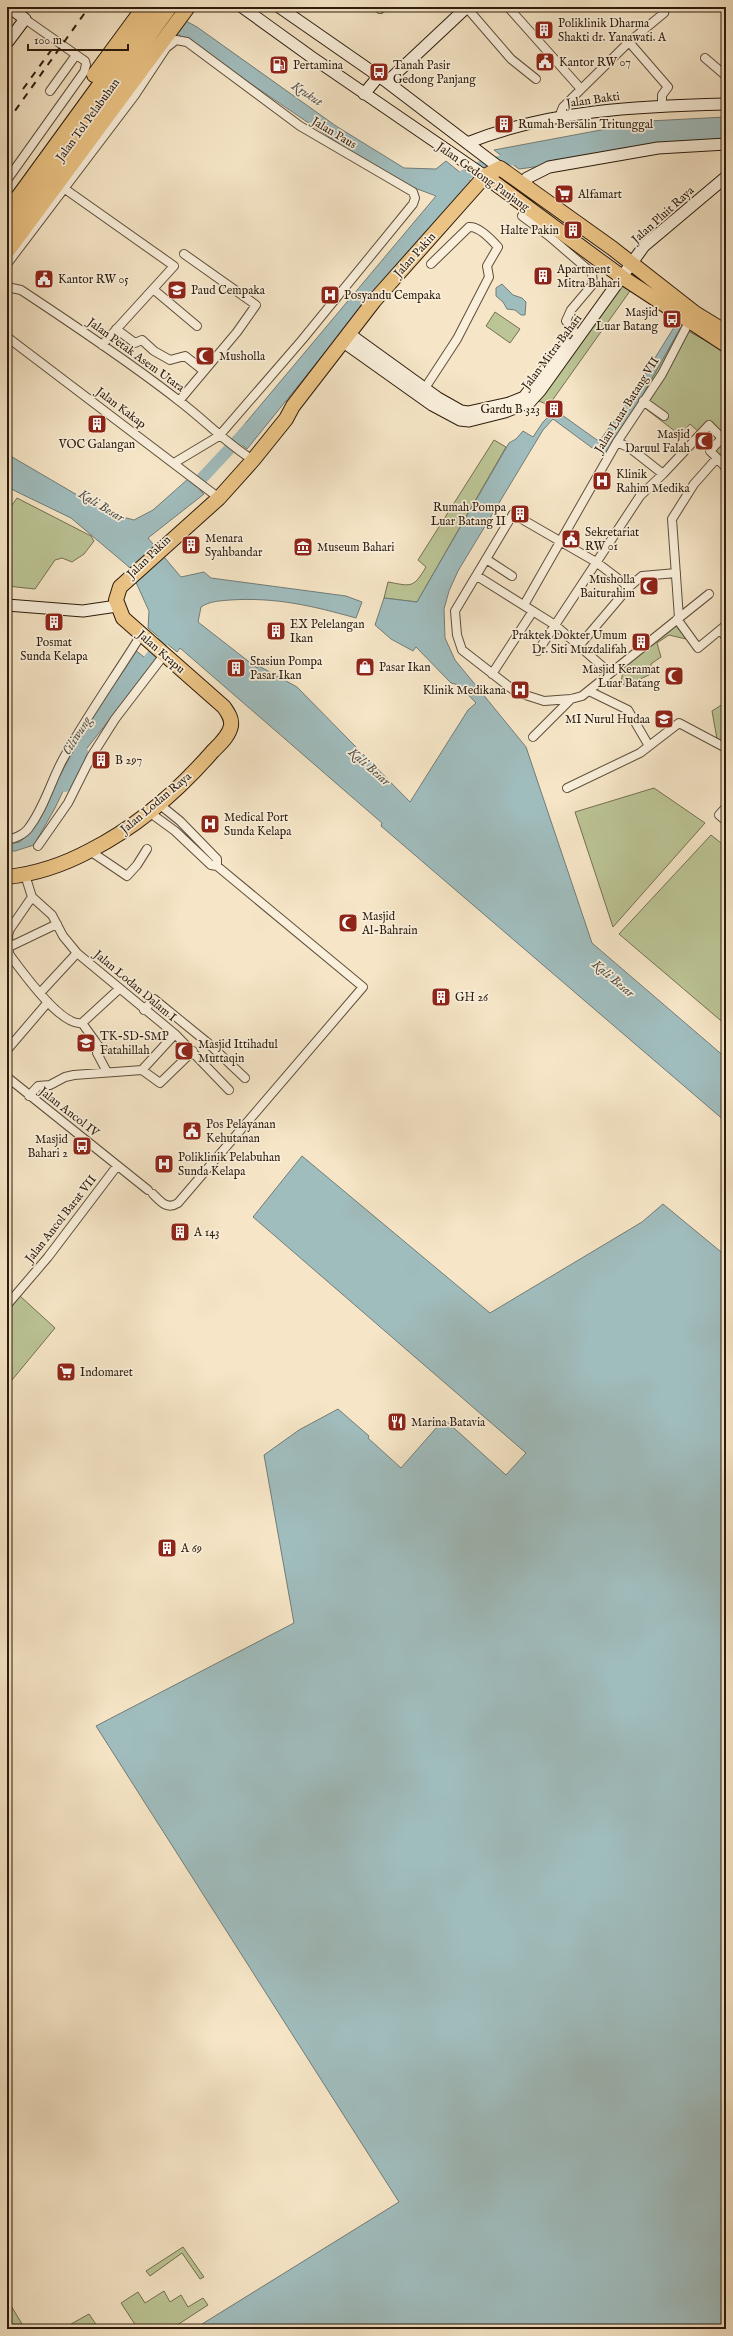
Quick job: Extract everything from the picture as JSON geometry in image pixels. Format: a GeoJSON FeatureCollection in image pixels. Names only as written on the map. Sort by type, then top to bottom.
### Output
{"type":"FeatureCollection","features":[{"type":"Feature","properties":{"kind":"highway"},"geometry":{"type":"LineString","coordinates":[[7,196],[144,7]]}},
{"type":"Feature","properties":{"kind":"highway","name":"Jalan Tol Pelabuhan"},"geometry":{"type":"LineString","coordinates":[[7,212],[156,7]]}},
{"type":"Feature","properties":{"kind":"highway","name":"Jalan Tol Pelabuhan"},"geometry":{"type":"LineString","coordinates":[[7,234],[170,7]]}},
{"type":"Feature","properties":{"kind":"highway"},"geometry":{"type":"LineString","coordinates":[[7,252],[187,8]]}},
{"type":"Feature","properties":{"kind":"highway","name":"Jalan Pakin"},"geometry":{"type":"LineString","coordinates":[[117,606],[118,593],[127,580],[258,454],[286,419],[293,406],[345,337],[480,174],[499,167]]}},
{"type":"Feature","properties":{"kind":"highway","name":"Jalan Gedong Panjang"},"geometry":{"type":"LineString","coordinates":[[499,167],[631,263],[695,313],[726,332]]}},
{"type":"Feature","properties":{"kind":"highway","name":"Jalan Gedong Panjang"},"geometry":{"type":"LineString","coordinates":[[480,174],[610,269],[726,345]]}},
{"type":"Feature","properties":{"kind":"highway","name":"Jalan Pakin"},"geometry":{"type":"LineString","coordinates":[[215,495],[245,455],[282,415],[293,406]]}},
{"type":"Feature","properties":{"kind":"highway","name":"Jalan Krapu"},"geometry":{"type":"LineString","coordinates":[[117,606],[127,623],[164,654],[229,713]]}},
{"type":"Feature","properties":{"kind":"highway","name":"Jalan Lodan Raya"},"geometry":{"type":"LineString","coordinates":[[7,877],[25,875],[55,866],[90,851],[115,837],[154,808],[197,769],[226,736],[231,725],[229,713]]}},
{"type":"Feature","properties":{"kind":"street"},"geometry":{"type":"LineString","coordinates":[[7,180],[84,72],[86,65],[85,60],[9,7]]}},
{"type":"Feature","properties":{"kind":"street","name":"Jalan Gedong Panjang"},"geometry":{"type":"LineString","coordinates":[[242,7],[480,174]]}},
{"type":"Feature","properties":{"kind":"street","name":"Jalan Gedong Panjang"},"geometry":{"type":"LineString","coordinates":[[279,7],[383,80],[499,167]]}},
{"type":"Feature","properties":{"kind":"street"},"geometry":{"type":"LineString","coordinates":[[364,94],[383,80],[467,7],[511,59],[536,79]]}},
{"type":"Feature","properties":{"kind":"street"},"geometry":{"type":"LineString","coordinates":[[508,7],[581,88]]}},
{"type":"Feature","properties":{"kind":"street"},"geometry":{"type":"LineString","coordinates":[[562,117],[561,112],[563,107],[662,10]]}},
{"type":"Feature","properties":{"kind":"street"},"geometry":{"type":"LineString","coordinates":[[7,43],[25,19]]}},
{"type":"Feature","properties":{"kind":"street","name":"Jalan Paus"},"geometry":{"type":"LineString","coordinates":[[7,264],[66,189],[135,95],[166,48],[170,43],[181,40],[187,42],[300,126],[414,192],[415,198],[413,204],[302,340],[219,436],[174,463]]}},
{"type":"Feature","properties":{"kind":"street"},"geometry":{"type":"LineString","coordinates":[[630,42],[668,87],[662,95],[662,106]]}},
{"type":"Feature","properties":{"kind":"street"},"geometry":{"type":"LineString","coordinates":[[50,91],[76,55]]}},
{"type":"Feature","properties":{"kind":"street"},"geometry":{"type":"LineString","coordinates":[[705,58],[726,76]]}},
{"type":"Feature","properties":{"kind":"street","name":"Jalan Bakti"},"geometry":{"type":"LineString","coordinates":[[450,154],[468,144],[542,120],[597,111],[662,106],[726,104]]}},
{"type":"Feature","properties":{"kind":"street"},"geometry":{"type":"LineString","coordinates":[[522,184],[528,178],[549,167],[658,148],[726,144]]}},
{"type":"Feature","properties":{"kind":"street","name":"Jalan Pluit Raya"},"geometry":{"type":"LineString","coordinates":[[622,277],[644,246],[726,177]]}},
{"type":"Feature","properties":{"kind":"street"},"geometry":{"type":"LineString","coordinates":[[66,189],[174,266],[102,345]]}},
{"type":"Feature","properties":{"kind":"street"},"geometry":{"type":"LineString","coordinates":[[527,209],[522,216],[590,269],[594,280],[593,284],[571,310],[566,321],[575,332]]}},
{"type":"Feature","properties":{"kind":"street"},"geometry":{"type":"LineString","coordinates":[[418,387],[457,339],[489,277],[487,266],[498,247],[474,226],[469,227],[431,264]]}},
{"type":"Feature","properties":{"kind":"street"},"geometry":{"type":"LineString","coordinates":[[571,254],[579,254],[586,251]]}},
{"type":"Feature","properties":{"kind":"street"},"geometry":{"type":"LineString","coordinates":[[179,401],[237,332],[256,305],[184,254]]}},
{"type":"Feature","properties":{"kind":"street","name":"Jalan Mitra Bahari"},"geometry":{"type":"LineString","coordinates":[[435,401],[461,411],[468,412],[509,403],[524,396],[575,332],[594,312],[612,282],[610,269]]}},
{"type":"Feature","properties":{"kind":"street","name":"Jalan Mitra Bahari"},"geometry":{"type":"LineString","coordinates":[[345,337],[418,387],[460,420],[469,421],[505,412],[530,402],[594,312],[622,277]]}},
{"type":"Feature","properties":{"kind":"street","name":"Jalan Petak Asem Utara"},"geometry":{"type":"LineString","coordinates":[[7,287],[21,290],[102,345],[179,401],[219,436],[245,455]]}},
{"type":"Feature","properties":{"kind":"street"},"geometry":{"type":"LineString","coordinates":[[153,289],[197,326]]}},
{"type":"Feature","properties":{"kind":"street","name":"Jalan Luar Batang VII"},"geometry":{"type":"LineString","coordinates":[[524,605],[559,540],[617,442],[662,374],[689,322]]}},
{"type":"Feature","properties":{"kind":"street"},"geometry":{"type":"LineString","coordinates":[[116,329],[135,343],[142,340],[154,351],[171,360],[185,356],[204,371]]}},
{"type":"Feature","properties":{"kind":"street","name":"Jalan Kakap"},"geometry":{"type":"LineString","coordinates":[[7,337],[215,495]]}},
{"type":"Feature","properties":{"kind":"street"},"geometry":{"type":"LineString","coordinates":[[643,401],[664,416]]}},
{"type":"Feature","properties":{"kind":"street"},"geometry":{"type":"LineString","coordinates":[[538,651],[640,496],[663,474],[708,425],[722,438],[710,451],[726,468]]}},
{"type":"Feature","properties":{"kind":"street"},"geometry":{"type":"LineString","coordinates":[[617,442],[630,448],[663,474]]}},
{"type":"Feature","properties":{"kind":"street"},"geometry":{"type":"LineString","coordinates":[[716,458],[694,484],[672,519],[678,618],[698,648],[723,627],[726,636]]}},
{"type":"Feature","properties":{"kind":"street"},"geometry":{"type":"LineString","coordinates":[[629,587],[596,562],[513,514],[455,611],[457,635],[460,645],[466,654],[516,692],[533,699],[544,701],[571,699],[589,691],[709,594]]}},
{"type":"Feature","properties":{"kind":"street"},"geometry":{"type":"LineString","coordinates":[[486,560],[512,576]]}},
{"type":"Feature","properties":{"kind":"street"},"geometry":{"type":"LineString","coordinates":[[579,646],[629,587],[644,575],[676,573]]}},
{"type":"Feature","properties":{"kind":"street"},"geometry":{"type":"LineString","coordinates":[[477,576],[555,625],[610,674]]}},
{"type":"Feature","properties":{"kind":"street"},"geometry":{"type":"LineString","coordinates":[[7,605],[83,611],[117,606]]}},
{"type":"Feature","properties":{"kind":"street"},"geometry":{"type":"LineString","coordinates":[[492,674],[533,611]]}},
{"type":"Feature","properties":{"kind":"street"},"geometry":{"type":"LineString","coordinates":[[7,839],[15,838],[27,831],[38,813],[62,762],[118,668],[143,636]]}},
{"type":"Feature","properties":{"kind":"street"},"geometry":{"type":"LineString","coordinates":[[38,846],[68,803],[91,757],[115,719],[164,654]]}},
{"type":"Feature","properties":{"kind":"street"},"geometry":{"type":"LineString","coordinates":[[589,691],[624,707],[632,715],[649,746]]}},
{"type":"Feature","properties":{"kind":"street"},"geometry":{"type":"LineString","coordinates":[[533,737],[571,699]]}},
{"type":"Feature","properties":{"kind":"street"},"geometry":{"type":"LineString","coordinates":[[567,788],[640,753],[675,725],[681,723],[726,748]]}},
{"type":"Feature","properties":{"kind":"street"},"geometry":{"type":"LineString","coordinates":[[726,807],[719,815],[726,821]]}},
{"type":"Feature","properties":{"kind":"street"},"geometry":{"type":"LineString","coordinates":[[154,808],[180,821],[217,859],[217,866],[211,865],[154,808]]}},
{"type":"Feature","properties":{"kind":"street"},"geometry":{"type":"LineString","coordinates":[[90,851],[127,876],[137,866],[147,849]]}},
{"type":"Feature","properties":{"kind":"street","name":"Jalan Ancol IV"},"geometry":{"type":"LineString","coordinates":[[7,1077],[167,1206],[173,1206],[178,1203],[363,986],[217,866]]}},
{"type":"Feature","properties":{"kind":"street"},"geometry":{"type":"LineString","coordinates":[[25,875],[32,897],[10,928],[8,953],[40,993],[72,1023],[82,1023],[119,989]]}},
{"type":"Feature","properties":{"kind":"street","name":"Jalan Lodan Dalam I"},"geometry":{"type":"LineString","coordinates":[[32,897],[52,915],[63,936],[77,953],[193,1051],[229,1090]]}},
{"type":"Feature","properties":{"kind":"street"},"geometry":{"type":"LineString","coordinates":[[8,953],[57,924]]}},
{"type":"Feature","properties":{"kind":"street"},"geometry":{"type":"LineString","coordinates":[[40,993],[77,953]]}},
{"type":"Feature","properties":{"kind":"street"},"geometry":{"type":"LineString","coordinates":[[144,1010],[154,999],[208,1043],[245,1078]]}},
{"type":"Feature","properties":{"kind":"street"},"geometry":{"type":"LineString","coordinates":[[7,1050],[48,1002]]}},
{"type":"Feature","properties":{"kind":"street"},"geometry":{"type":"LineString","coordinates":[[82,1023],[100,1048],[97,1053],[107,1072]]}},
{"type":"Feature","properties":{"kind":"street"},"geometry":{"type":"LineString","coordinates":[[142,1070],[174,1034]]}},
{"type":"Feature","properties":{"kind":"street"},"geometry":{"type":"LineString","coordinates":[[30,1096],[38,1086],[50,1086],[65,1077],[107,1072],[142,1070],[160,1083],[193,1051]]}},
{"type":"Feature","properties":{"kind":"street","name":"Jalan Ancol Barat VII"},"geometry":{"type":"LineString","coordinates":[[7,1305],[48,1257],[117,1166]]}},
{"type":"Feature","properties":{"kind":"green space"},"geometry":{"type":"Polygon","coordinates":[[[616,281],[630,291],[549,405],[536,400],[616,281]]]}},
{"type":"Feature","properties":{"kind":"green space"},"geometry":{"type":"Polygon","coordinates":[[[495,312],[520,329],[510,343],[486,326],[495,312]]]}},
{"type":"Feature","properties":{"kind":"green space"},"geometry":{"type":"Polygon","coordinates":[[[681,327],[726,352],[726,470],[710,454],[725,440],[710,425],[701,434],[690,424],[680,435],[638,403],[681,327]]]}},
{"type":"Feature","properties":{"kind":"green space"},"geometry":{"type":"Polygon","coordinates":[[[494,440],[506,447],[417,602],[384,598],[388,582],[407,585],[414,582],[422,574],[426,567],[418,560],[494,440]]]}},
{"type":"Feature","properties":{"kind":"green space"},"geometry":{"type":"Polygon","coordinates":[[[17,498],[91,536],[94,541],[84,554],[72,562],[62,558],[55,560],[35,589],[7,586],[7,512],[17,498]]]}},
{"type":"Feature","properties":{"kind":"green space"},"geometry":{"type":"Polygon","coordinates":[[[674,623],[686,639],[669,635],[657,643],[661,657],[651,664],[651,674],[625,686],[621,682],[623,671],[620,668],[674,623]]]}},
{"type":"Feature","properties":{"kind":"green space"},"geometry":{"type":"Polygon","coordinates":[[[726,702],[726,745],[717,739],[712,711],[726,702]]]}},
{"type":"Feature","properties":{"kind":"green space"},"geometry":{"type":"Polygon","coordinates":[[[654,788],[705,823],[613,927],[575,812],[654,788]]]}},
{"type":"Feature","properties":{"kind":"green space"},"geometry":{"type":"Polygon","coordinates":[[[711,835],[726,847],[726,1025],[619,934],[711,835]]]}},
{"type":"Feature","properties":{"kind":"green space"},"geometry":{"type":"Polygon","coordinates":[[[20,1296],[55,1328],[7,1386],[7,1312],[20,1296]]]}},
{"type":"Feature","properties":{"kind":"green space"},"geometry":{"type":"Polygon","coordinates":[[[183,2247],[204,2277],[200,2279],[182,2253],[150,2276],[146,2271],[183,2247]]]}},
{"type":"Feature","properties":{"kind":"green space"},"geometry":{"type":"Polygon","coordinates":[[[164,2291],[170,2302],[181,2295],[188,2307],[203,2298],[208,2305],[171,2329],[138,2329],[121,2303],[138,2292],[145,2303],[164,2291]]]}},
{"type":"Feature","properties":{"kind":"green space"},"geometry":{"type":"Polygon","coordinates":[[[7,2299],[25,2329],[7,2329],[7,2299]]]}},
{"type":"Feature","properties":{"kind":"green space"},"geometry":{"type":"Polygon","coordinates":[[[89,2314],[99,2329],[74,2329],[71,2324],[89,2314]]]}},
{"type":"Feature","properties":{"kind":"water"},"geometry":{"type":"Polygon","coordinates":[[[138,7],[160,7],[197,27],[336,126],[404,168],[436,169],[446,161],[472,182],[370,297],[247,449],[233,438],[436,196],[391,179],[138,7]]]}},
{"type":"Feature","properties":{"kind":"water"},"geometry":{"type":"Polygon","coordinates":[[[726,117],[726,141],[519,169],[494,150],[649,121],[726,117]]]}},
{"type":"Feature","properties":{"kind":"water"},"geometry":{"type":"Polygon","coordinates":[[[502,284],[513,295],[522,298],[526,302],[525,315],[521,315],[515,310],[507,309],[503,302],[496,296],[496,288],[502,284]]]}},
{"type":"Feature","properties":{"kind":"water","name":"Kali Besar"},"geometry":{"type":"Polygon","coordinates":[[[676,324],[681,327],[638,403],[606,454],[595,450],[553,419],[543,430],[458,571],[449,591],[444,609],[445,638],[455,660],[526,747],[592,943],[726,1058],[726,1122],[381,826],[382,823],[180,648],[177,652],[148,628],[149,611],[129,567],[71,518],[7,487],[7,454],[108,513],[134,520],[153,510],[188,479],[204,494],[148,538],[181,577],[204,572],[211,578],[346,596],[362,602],[356,618],[309,606],[279,601],[247,599],[218,601],[201,607],[198,622],[257,668],[259,666],[297,687],[410,802],[468,710],[476,703],[459,685],[451,683],[416,647],[413,651],[391,639],[375,625],[384,598],[417,602],[509,443],[516,439],[523,431],[533,437],[543,422],[555,410],[597,440],[601,439],[627,403],[676,324]]]}},
{"type":"Feature","properties":{"kind":"water"},"geometry":{"type":"Polygon","coordinates":[[[135,650],[153,664],[84,752],[74,768],[55,808],[34,845],[15,851],[7,851],[7,844],[20,842],[31,831],[86,726],[135,650]]]}},
{"type":"Feature","properties":{"kind":"water"},"geometry":{"type":"Polygon","coordinates":[[[302,1156],[490,1313],[642,1222],[663,1204],[726,1256],[726,2329],[194,2329],[399,2202],[96,1726],[294,1623],[264,1455],[299,1430],[338,1409],[369,1436],[368,1438],[401,1468],[444,1419],[506,1475],[526,1453],[253,1217],[302,1156]]]}},
{"type":"Feature","properties":{"kind":"waterway"},"geometry":{"type":"LineString","coordinates":[[453,186],[468,173],[476,169],[523,157]]}},
{"type":"Feature","properties":{"kind":"waterway"},"geometry":{"type":"LineString","coordinates":[[191,490],[248,429]]}},
{"type":"Feature","properties":{"kind":"waterway","name":"Ciliwung"},"geometry":{"type":"LineString","coordinates":[[139,673],[170,632]]}},
{"type":"Feature","properties":{"kind":"waterway","name":"Ciliwung"},"geometry":{"type":"LineString","coordinates":[[65,786],[82,752]]}},
{"type":"Feature","properties":{"kind":"railway"},"geometry":{"type":"LineString","coordinates":[[7,122],[89,7]]}},
{"type":"Feature","properties":{"kind":"railway"},"geometry":{"type":"LineString","coordinates":[[23,89],[63,34]]}},
{"type":"Feature","properties":{"kind":"place","name":"Poliklinik Dharma Shakti dr. Yanawati. A"},"geometry":{"type":"Point","coordinates":[544,30]}},
{"type":"Feature","properties":{"kind":"place","name":"Kantor RW 07"},"geometry":{"type":"Point","coordinates":[545,62]}},
{"type":"Feature","properties":{"kind":"place","name":"Pertamina"},"geometry":{"type":"Point","coordinates":[279,65]}},
{"type":"Feature","properties":{"kind":"place","name":"Tanah Pasir Gedong Panjang"},"geometry":{"type":"Point","coordinates":[379,72]}},
{"type":"Feature","properties":{"kind":"place","name":"Rumah Bersalin Tritunggal"},"geometry":{"type":"Point","coordinates":[504,124]}},
{"type":"Feature","properties":{"kind":"place","name":"Alfamart"},"geometry":{"type":"Point","coordinates":[564,194]}},
{"type":"Feature","properties":{"kind":"place","name":"Halte Pakin"},"geometry":{"type":"Point","coordinates":[573,230]}},
{"type":"Feature","properties":{"kind":"place","name":"Apartment Mitra Bahari"},"geometry":{"type":"Point","coordinates":[543,276]}},
{"type":"Feature","properties":{"kind":"place","name":"Kantor RW 05"},"geometry":{"type":"Point","coordinates":[44,279]}},
{"type":"Feature","properties":{"kind":"place","name":"Paud Cempaka"},"geometry":{"type":"Point","coordinates":[177,290]}},
{"type":"Feature","properties":{"kind":"place","name":"Posyandu Cempaka"},"geometry":{"type":"Point","coordinates":[330,295]}},
{"type":"Feature","properties":{"kind":"place","name":"Masjid Luar Batang"},"geometry":{"type":"Point","coordinates":[672,319]}},
{"type":"Feature","properties":{"kind":"place","name":"Musholla"},"geometry":{"type":"Point","coordinates":[205,356]}},
{"type":"Feature","properties":{"kind":"place","name":"Gardu B 323"},"geometry":{"type":"Point","coordinates":[554,409]}},
{"type":"Feature","properties":{"kind":"place","name":"VOC Galangan"},"geometry":{"type":"Point","coordinates":[97,424]}},
{"type":"Feature","properties":{"kind":"place","name":"Masjid Daruul Falah"},"geometry":{"type":"Point","coordinates":[704,441]}},
{"type":"Feature","properties":{"kind":"place","name":"Klinik Rahim Medika"},"geometry":{"type":"Point","coordinates":[602,481]}},
{"type":"Feature","properties":{"kind":"place","name":"Rumah Pompa Luar Batang II"},"geometry":{"type":"Point","coordinates":[520,514]}},
{"type":"Feature","properties":{"kind":"place","name":"Sekretariat RW 01"},"geometry":{"type":"Point","coordinates":[571,539]}},
{"type":"Feature","properties":{"kind":"place","name":"Menara Syahbandar"},"geometry":{"type":"Point","coordinates":[191,545]}},
{"type":"Feature","properties":{"kind":"place","name":"Museum Bahari"},"geometry":{"type":"Point","coordinates":[303,547]}},
{"type":"Feature","properties":{"kind":"place","name":"Musholla Baiturahim"},"geometry":{"type":"Point","coordinates":[649,586]}},
{"type":"Feature","properties":{"kind":"place","name":"Posmat Sunda Kelapa"},"geometry":{"type":"Point","coordinates":[54,622]}},
{"type":"Feature","properties":{"kind":"place","name":"EX Pelelangan Ikan"},"geometry":{"type":"Point","coordinates":[276,631]}},
{"type":"Feature","properties":{"kind":"place","name":"Praktek Dokter Umum Dr. Siti Muzdalifah"},"geometry":{"type":"Point","coordinates":[641,642]}},
{"type":"Feature","properties":{"kind":"place","name":"Pasar Ikan"},"geometry":{"type":"Point","coordinates":[365,667]}},
{"type":"Feature","properties":{"kind":"place","name":"Stasiun Pompa Pasar Ikan"},"geometry":{"type":"Point","coordinates":[236,668]}},
{"type":"Feature","properties":{"kind":"place","name":"Masjid Keramat Luar Batang"},"geometry":{"type":"Point","coordinates":[674,676]}},
{"type":"Feature","properties":{"kind":"place","name":"Klinik Medikana"},"geometry":{"type":"Point","coordinates":[520,690]}},
{"type":"Feature","properties":{"kind":"place","name":"MI Nurul Hudaa"},"geometry":{"type":"Point","coordinates":[664,719]}},
{"type":"Feature","properties":{"kind":"place","name":"B 297"},"geometry":{"type":"Point","coordinates":[101,760]}},
{"type":"Feature","properties":{"kind":"place","name":"Medical Port Sunda Kelapa"},"geometry":{"type":"Point","coordinates":[210,824]}},
{"type":"Feature","properties":{"kind":"place","name":"Masjid Al-Bahrain"},"geometry":{"type":"Point","coordinates":[348,923]}},
{"type":"Feature","properties":{"kind":"place","name":"GH 26"},"geometry":{"type":"Point","coordinates":[441,997]}},
{"type":"Feature","properties":{"kind":"place","name":"TK-SD-SMP Fatahillah"},"geometry":{"type":"Point","coordinates":[86,1043]}},
{"type":"Feature","properties":{"kind":"place","name":"Masjid Ittihadul Muttaqin"},"geometry":{"type":"Point","coordinates":[184,1051]}},
{"type":"Feature","properties":{"kind":"place","name":"Pos Pelayanan Kehutanan"},"geometry":{"type":"Point","coordinates":[192,1131]}},
{"type":"Feature","properties":{"kind":"place","name":"Masjid Bahari 2"},"geometry":{"type":"Point","coordinates":[82,1146]}},
{"type":"Feature","properties":{"kind":"place","name":"Poliklinik Pelabuhan Sunda Kelapa"},"geometry":{"type":"Point","coordinates":[164,1164]}},
{"type":"Feature","properties":{"kind":"place","name":"A 143"},"geometry":{"type":"Point","coordinates":[180,1232]}},
{"type":"Feature","properties":{"kind":"place","name":"Indomaret"},"geometry":{"type":"Point","coordinates":[66,1372]}},
{"type":"Feature","properties":{"kind":"place","name":"Marina Batavia"},"geometry":{"type":"Point","coordinates":[397,1422]}},
{"type":"Feature","properties":{"kind":"place","name":"A 69"},"geometry":{"type":"Point","coordinates":[167,1548]}},
{"type":"Feature","properties":{"kind":"water label","name":"Krukut"},"geometry":{"type":"Point","coordinates":[307,94]}}]}
